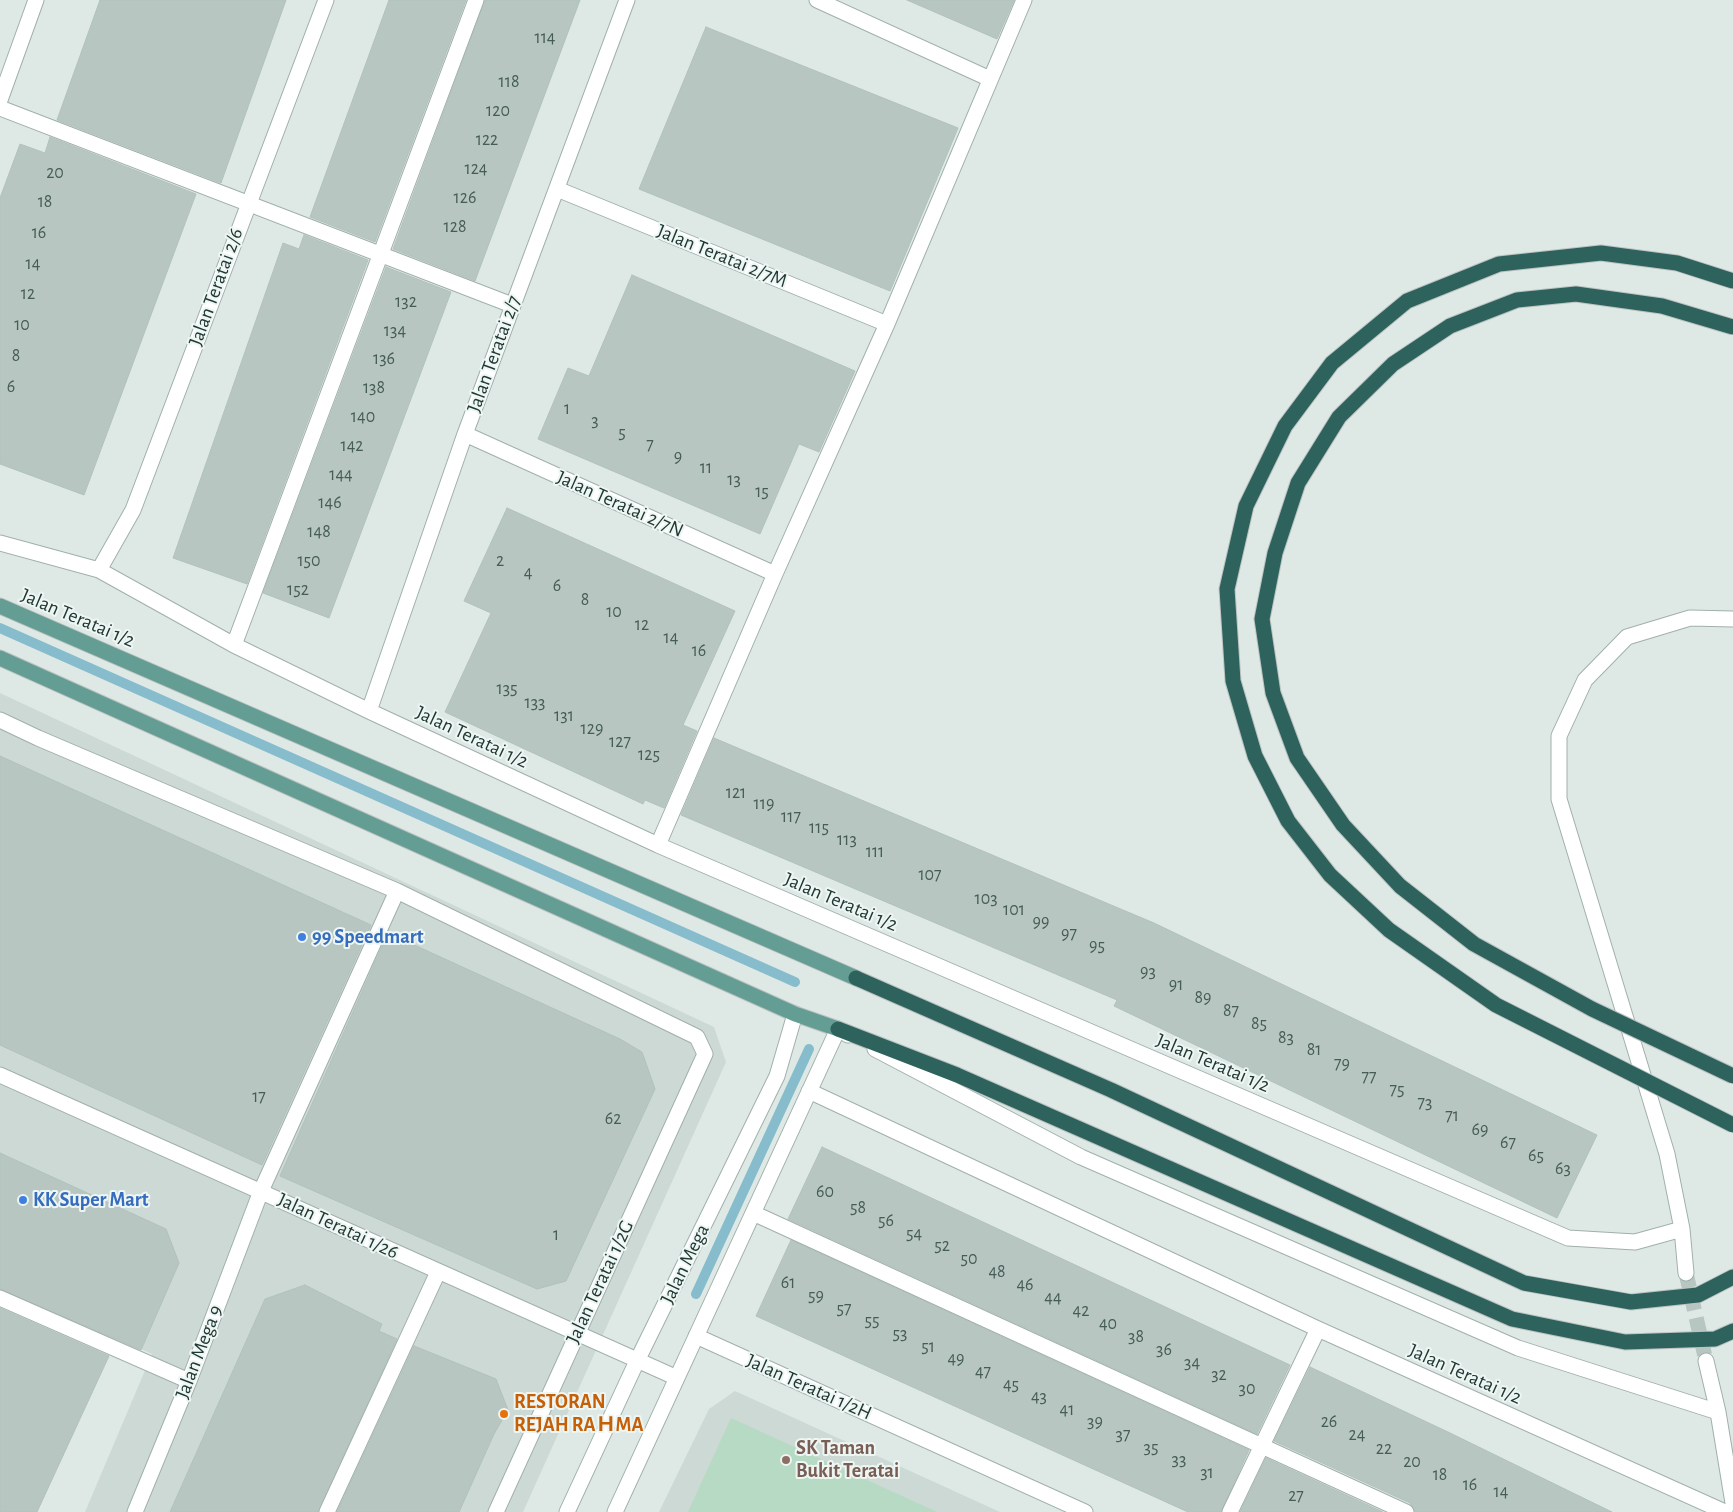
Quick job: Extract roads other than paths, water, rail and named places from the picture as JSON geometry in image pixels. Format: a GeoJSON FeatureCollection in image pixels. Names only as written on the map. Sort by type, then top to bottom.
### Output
{"type":"FeatureCollection","features":[{"type":"Feature","properties":{"kind":"highway"},"geometry":{"type":"LineString","coordinates":[[1733,281],[1677,262],[1601,252],[1499,264],[1407,301],[1332,363],[1285,426],[1246,506],[1227,589],[1233,681],[1255,756],[1288,821],[1330,875],[1389,930],[1496,1005],[1733,1125]]}},
{"type":"Feature","properties":{"kind":"highway"},"geometry":{"type":"LineString","coordinates":[[1733,327],[1662,306],[1576,294],[1517,300],[1450,326],[1393,364],[1339,417],[1298,483],[1275,553],[1262,619],[1273,693],[1297,758],[1343,826],[1400,886],[1474,944],[1592,1009],[1733,1076]]}},
{"type":"Feature","properties":{"kind":"highway"},"geometry":{"type":"LineString","coordinates":[[856,978],[1111,1090],[1524,1283],[1631,1302],[1698,1295],[1733,1277]]}},
{"type":"Feature","properties":{"kind":"highway"},"geometry":{"type":"LineString","coordinates":[[838,1029],[957,1075],[1512,1318],[1625,1342],[1715,1339],[1733,1331]]}},
{"type":"Feature","properties":{"kind":"main road","name":"Jalan Teratai 1/2"},"geometry":{"type":"LineString","coordinates":[[0,606],[856,978]]}},
{"type":"Feature","properties":{"kind":"main road"},"geometry":{"type":"LineString","coordinates":[[0,658],[795,1014],[838,1029]]}},
{"type":"Feature","properties":{"kind":"street"},"geometry":{"type":"LineString","coordinates":[[0,100],[36,0]]}},
{"type":"Feature","properties":{"kind":"street","name":"Jalan Teratai 2/6"},"geometry":{"type":"LineString","coordinates":[[99,570],[133,510],[326,0]]}},
{"type":"Feature","properties":{"kind":"street"},"geometry":{"type":"LineString","coordinates":[[234,645],[476,0]]}},
{"type":"Feature","properties":{"kind":"street","name":"Jalan Teratai 2/7"},"geometry":{"type":"LineString","coordinates":[[369,711],[465,434],[627,0]]}},
{"type":"Feature","properties":{"kind":"street"},"geometry":{"type":"LineString","coordinates":[[817,0],[990,79]]}},
{"type":"Feature","properties":{"kind":"street"},"geometry":{"type":"LineString","coordinates":[[658,845],[775,574],[887,324],[1024,0]]}},
{"type":"Feature","properties":{"kind":"street"},"geometry":{"type":"LineString","coordinates":[[0,108],[512,305]]}},
{"type":"Feature","properties":{"kind":"street","name":"Jalan Teratai 2/7M"},"geometry":{"type":"LineString","coordinates":[[557,190],[887,324]]}},
{"type":"Feature","properties":{"kind":"street","name":"Jalan Teratai 2/7N"},"geometry":{"type":"LineString","coordinates":[[465,434],[775,574]]}},
{"type":"Feature","properties":{"kind":"street","name":"Jalan Teratai 1/2"},"geometry":{"type":"LineString","coordinates":[[0,542],[99,570],[234,645],[369,711],[658,845],[1568,1238],[1635,1242],[1682,1229]]}},
{"type":"Feature","properties":{"kind":"street"},"geometry":{"type":"LineString","coordinates":[[1686,1273],[1682,1229],[1667,1154],[1559,799],[1559,736],[1585,680],[1627,637],[1690,618],[1733,619]]}},
{"type":"Feature","properties":{"kind":"street"},"geometry":{"type":"LineString","coordinates":[[0,720],[397,891]]}},
{"type":"Feature","properties":{"kind":"street","name":"Jalan Teratai 1/2G"},"geometry":{"type":"LineString","coordinates":[[397,891],[697,1037],[705,1054],[576,1333],[496,1512]]}},
{"type":"Feature","properties":{"kind":"street","name":"Jalan Mega 9"},"geometry":{"type":"LineString","coordinates":[[135,1512],[189,1381],[261,1190],[397,891]]}},
{"type":"Feature","properties":{"kind":"street","name":"Jalan Mega"},"geometry":{"type":"LineString","coordinates":[[567,1512],[637,1361],[777,1076],[795,1014]]}},
{"type":"Feature","properties":{"kind":"street"},"geometry":{"type":"LineString","coordinates":[[838,1029],[1081,1157],[1518,1348],[1718,1412]]}},
{"type":"Feature","properties":{"kind":"street","name":"Jalan Mega"},"geometry":{"type":"LineString","coordinates":[[615,1512],[675,1378],[838,1029]]}},
{"type":"Feature","properties":{"kind":"street","name":"Jalan Teratai 1/26"},"geometry":{"type":"LineString","coordinates":[[0,1075],[261,1190],[675,1378]]}},
{"type":"Feature","properties":{"kind":"street","name":"Jalan Teratai 1/2"},"geometry":{"type":"LineString","coordinates":[[810,1091],[1318,1329],[1725,1512]]}},
{"type":"Feature","properties":{"kind":"street"},"geometry":{"type":"LineString","coordinates":[[753,1213],[1406,1512]]}},
{"type":"Feature","properties":{"kind":"street"},"geometry":{"type":"LineString","coordinates":[[327,1512],[438,1272]]}},
{"type":"Feature","properties":{"kind":"street"},"geometry":{"type":"LineString","coordinates":[[0,1298],[189,1381]]}},
{"type":"Feature","properties":{"kind":"street"},"geometry":{"type":"LineString","coordinates":[[1230,1512],[1318,1329]]}},
{"type":"Feature","properties":{"kind":"street","name":"Jalan Teratai 1/2H"},"geometry":{"type":"LineString","coordinates":[[696,1336],[1085,1512]]}},
{"type":"Feature","properties":{"kind":"street"},"geometry":{"type":"LineString","coordinates":[[1706,1362],[1718,1412],[1733,1503]]}},
{"type":"Feature","properties":{"kind":"waterway"},"geometry":{"type":"LineString","coordinates":[[0,628],[795,982]]}},
{"type":"Feature","properties":{"kind":"waterway"},"geometry":{"type":"LineString","coordinates":[[696,1294],[809,1049]]}},
{"type":"Feature","properties":{"kind":"tunnel"},"geometry":{"type":"LineString","coordinates":[[1686,1273],[1706,1361]]}},
{"type":"Feature","properties":{"kind":"place","name":"99 Speedmart"},"geometry":{"type":"Point","coordinates":[302,937]}},
{"type":"Feature","properties":{"kind":"place","name":"KK Super Mart"},"geometry":{"type":"Point","coordinates":[23,1200]}},
{"type":"Feature","properties":{"kind":"place","name":"RESTORAN REJAH RAＨMA"},"geometry":{"type":"Point","coordinates":[504,1414]}},
{"type":"Feature","properties":{"kind":"place","name":"SK Taman Bukit Teratai"},"geometry":{"type":"Point","coordinates":[786,1460]}}]}
